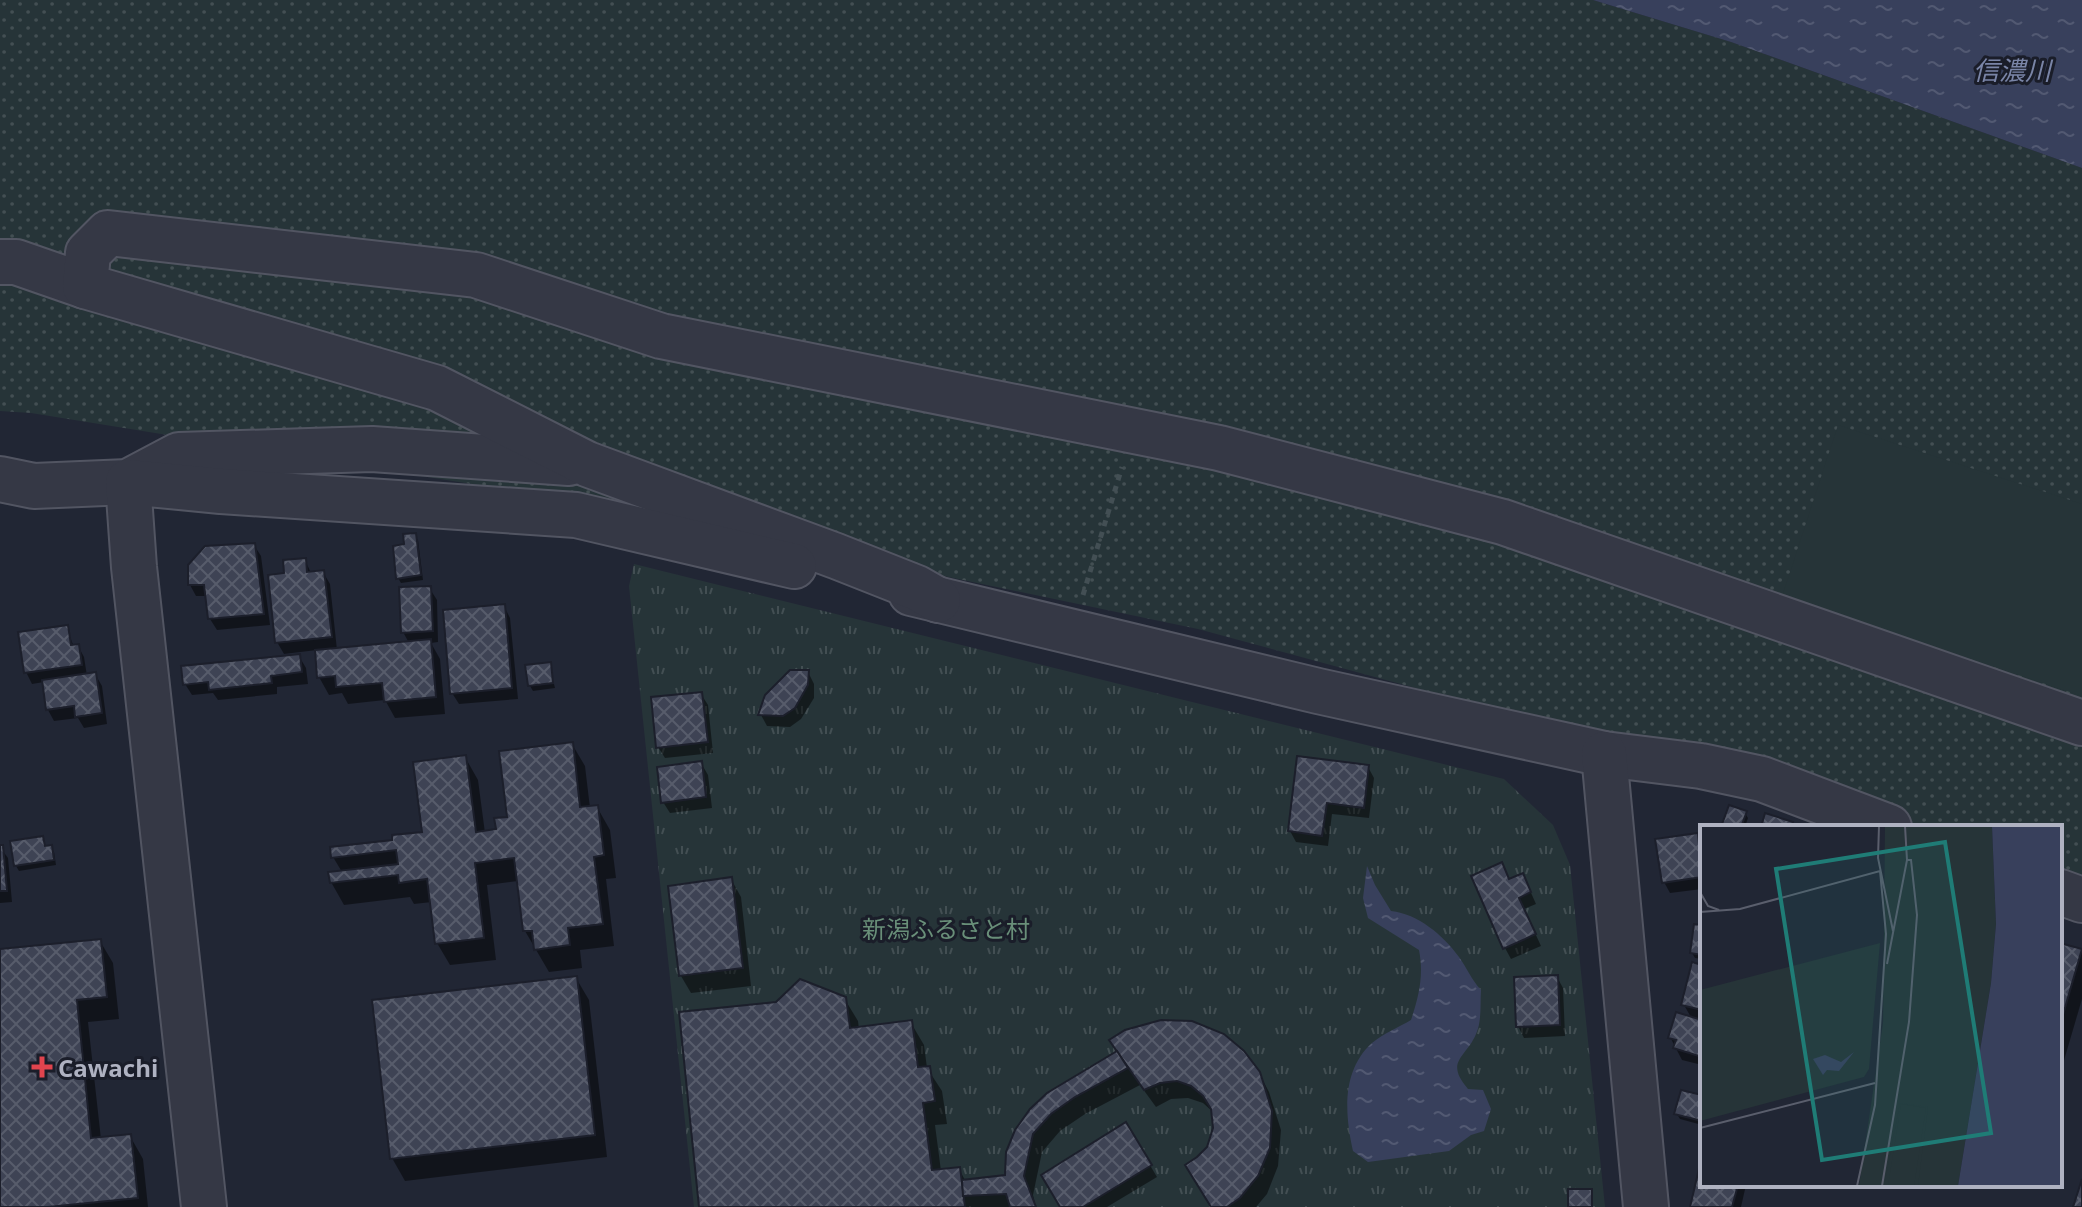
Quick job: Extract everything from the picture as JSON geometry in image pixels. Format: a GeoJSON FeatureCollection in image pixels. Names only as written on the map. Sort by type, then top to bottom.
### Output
{"type":"FeatureCollection","features":[{"type":"Feature","properties":{"kind":"street"},"geometry":{"type":"LineString","coordinates":[[85,286],[88,253],[108,233],[476,275],[661,336],[1219,448],[1503,522],[2082,723]]}},
{"type":"Feature","properties":{"kind":"street"},"geometry":{"type":"LineString","coordinates":[[0,262],[16,262],[85,286],[437,388],[587,464],[863,567],[917,588],[938,600]]}},
{"type":"Feature","properties":{"kind":"street"},"geometry":{"type":"LineString","coordinates":[[128,482],[179,455],[372,449],[587,464]]}},
{"type":"Feature","properties":{"kind":"street"},"geometry":{"type":"LineString","coordinates":[[0,479],[34,486],[128,482],[576,515],[1071,633],[1604,754],[1701,766],[1762,779],[1884,825]]}},
{"type":"Feature","properties":{"kind":"street"},"geometry":{"type":"LineString","coordinates":[[128,482],[136,582],[204,1207]]}},
{"type":"Feature","properties":{"kind":"street"},"geometry":{"type":"LineString","coordinates":[[1604,754],[1646,1207]]}},
{"type":"Feature","properties":{"kind":"street"},"geometry":{"type":"LineString","coordinates":[[2062,893],[2082,900]]}},
{"type":"Feature","properties":{"kind":"path"},"geometry":{"type":"LineString","coordinates":[[1071,633],[1133,431]]}},
{"type":"Feature","properties":{"kind":"green space"},"geometry":{"type":"Polygon","coordinates":[[[0,0],[1593,0],[1731,42],[2082,168],[2082,891],[2062,884],[2062,825],[1910,825],[1745,763],[1500,711],[1198,629],[613,507],[31,413],[0,411],[0,0]]]}},
{"type":"Feature","properties":{"kind":"green space"},"geometry":{"type":"Polygon","coordinates":[[[1838,425],[2082,504],[2082,696],[1782,597],[1838,425]]]}},
{"type":"Feature","properties":{"kind":"green space","name":"新潟ふるさと村"},"geometry":{"type":"Polygon","coordinates":[[[634,564],[1504,779],[1553,825],[1570,865],[1605,1207],[694,1207],[629,586],[634,564]]]}},
{"type":"Feature","properties":{"kind":"water","name":"信濃川"},"geometry":{"type":"Polygon","coordinates":[[[1593,0],[2082,0],[2082,168],[1731,42],[1593,0]]]}},
{"type":"Feature","properties":{"kind":"water"},"geometry":{"type":"Polygon","coordinates":[[[1367,866],[1391,911],[1411,916],[1438,934],[1459,957],[1481,990],[1478,1029],[1457,1066],[1461,1080],[1468,1089],[1483,1090],[1491,1109],[1484,1131],[1471,1135],[1449,1151],[1368,1162],[1353,1151],[1347,1108],[1350,1080],[1355,1067],[1372,1043],[1411,1020],[1421,977],[1419,950],[1368,918],[1363,898],[1367,866]]]}},
{"type":"Feature","properties":{"kind":"building"},"geometry":{"type":"Polygon","coordinates":[[[416,533],[421,575],[396,579],[393,546],[404,544],[403,534],[416,533]]]}},
{"type":"Feature","properties":{"kind":"building"},"geometry":{"type":"Polygon","coordinates":[[[255,543],[264,614],[208,619],[204,585],[188,585],[188,565],[205,546],[255,543]]]}},
{"type":"Feature","properties":{"kind":"building"},"geometry":{"type":"Polygon","coordinates":[[[306,558],[307,572],[324,570],[332,637],[275,643],[268,575],[284,573],[283,560],[306,558]]]}},
{"type":"Feature","properties":{"kind":"building"},"geometry":{"type":"Polygon","coordinates":[[[431,586],[433,631],[401,633],[399,587],[431,586]]]}},
{"type":"Feature","properties":{"kind":"building"},"geometry":{"type":"Polygon","coordinates":[[[505,604],[512,688],[450,694],[443,610],[505,604]]]}},
{"type":"Feature","properties":{"kind":"building"},"geometry":{"type":"Polygon","coordinates":[[[68,625],[71,645],[79,644],[82,665],[24,673],[18,632],[68,625]]]}},
{"type":"Feature","properties":{"kind":"building"},"geometry":{"type":"Polygon","coordinates":[[[431,639],[436,697],[384,702],[382,683],[336,687],[335,676],[317,678],[315,650],[431,639]]]}},
{"type":"Feature","properties":{"kind":"building"},"geometry":{"type":"Polygon","coordinates":[[[300,654],[302,672],[271,676],[272,683],[209,690],[208,682],[183,685],[181,666],[300,654]]]}},
{"type":"Feature","properties":{"kind":"building"},"geometry":{"type":"Polygon","coordinates":[[[551,662],[553,683],[528,686],[525,665],[551,662]]]}},
{"type":"Feature","properties":{"kind":"building"},"geometry":{"type":"Polygon","coordinates":[[[790,670],[809,670],[808,685],[795,708],[783,716],[758,715],[765,695],[790,670]]]}},
{"type":"Feature","properties":{"kind":"building"},"geometry":{"type":"Polygon","coordinates":[[[96,672],[102,713],[75,717],[74,706],[46,710],[42,680],[96,672]]]}},
{"type":"Feature","properties":{"kind":"building"},"geometry":{"type":"Polygon","coordinates":[[[702,692],[708,742],[656,748],[651,697],[702,692]]]}},
{"type":"Feature","properties":{"kind":"building"},"geometry":{"type":"Polygon","coordinates":[[[573,742],[580,807],[598,805],[604,855],[594,857],[603,924],[568,928],[570,945],[534,950],[532,931],[523,931],[514,858],[475,863],[484,938],[435,944],[427,879],[399,883],[398,875],[330,883],[328,872],[398,864],[396,850],[331,858],[330,847],[392,840],[392,835],[422,832],[413,762],[466,755],[476,832],[496,829],[494,818],[507,817],[499,751],[573,742]]]}},
{"type":"Feature","properties":{"kind":"building"},"geometry":{"type":"Polygon","coordinates":[[[1297,756],[1369,765],[1364,808],[1327,803],[1322,836],[1288,831],[1297,756]]]}},
{"type":"Feature","properties":{"kind":"building"},"geometry":{"type":"Polygon","coordinates":[[[702,761],[706,797],[661,803],[657,767],[702,761]]]}},
{"type":"Feature","properties":{"kind":"building"},"geometry":{"type":"Polygon","coordinates":[[[1729,805],[1747,811],[1742,825],[1722,825],[1729,805]]]}},
{"type":"Feature","properties":{"kind":"building"},"geometry":{"type":"Polygon","coordinates":[[[1765,813],[1793,822],[1792,825],[1762,825],[1765,813]]]}},
{"type":"Feature","properties":{"kind":"building"},"geometry":{"type":"Polygon","coordinates":[[[1698,833],[1700,877],[1662,883],[1655,839],[1698,833]]]}},
{"type":"Feature","properties":{"kind":"building"},"geometry":{"type":"Polygon","coordinates":[[[43,836],[45,846],[52,845],[54,860],[14,866],[10,841],[43,836]]]}},
{"type":"Feature","properties":{"kind":"building"},"geometry":{"type":"Polygon","coordinates":[[[0,845],[3,845],[7,891],[0,891],[0,845]]]}},
{"type":"Feature","properties":{"kind":"building"},"geometry":{"type":"Polygon","coordinates":[[[1502,862],[1509,879],[1523,873],[1531,892],[1519,898],[1536,934],[1503,949],[1471,876],[1502,862]]]}},
{"type":"Feature","properties":{"kind":"building"},"geometry":{"type":"Polygon","coordinates":[[[732,877],[743,968],[679,976],[668,886],[732,877]]]}},
{"type":"Feature","properties":{"kind":"building"},"geometry":{"type":"Polygon","coordinates":[[[1694,924],[1700,925],[1700,955],[1690,953],[1694,924]]]}},
{"type":"Feature","properties":{"kind":"building","name":"Cawachi"},"geometry":{"type":"Polygon","coordinates":[[[101,939],[107,997],[77,1000],[91,1138],[131,1134],[138,1198],[48,1207],[0,1207],[0,949],[101,939]]]}},
{"type":"Feature","properties":{"kind":"building"},"geometry":{"type":"Polygon","coordinates":[[[2062,944],[2082,949],[2062,1018],[2062,944]]]}},
{"type":"Feature","properties":{"kind":"building"},"geometry":{"type":"Polygon","coordinates":[[[1692,962],[1700,964],[1700,1010],[1681,1005],[1692,962]]]}},
{"type":"Feature","properties":{"kind":"building"},"geometry":{"type":"Polygon","coordinates":[[[1558,975],[1560,1025],[1516,1027],[1514,977],[1558,975]]]}},
{"type":"Feature","properties":{"kind":"building"},"geometry":{"type":"Polygon","coordinates":[[[577,976],[595,1135],[390,1159],[372,1000],[577,976]]]}},
{"type":"Feature","properties":{"kind":"building"},"geometry":{"type":"Polygon","coordinates":[[[800,979],[846,997],[850,1028],[912,1020],[918,1067],[930,1066],[935,1101],[923,1103],[932,1170],[960,1167],[965,1207],[699,1207],[679,1012],[776,1002],[800,979]]]}},
{"type":"Feature","properties":{"kind":"building"},"geometry":{"type":"Polygon","coordinates":[[[1676,1012],[1700,1019],[1700,1056],[1673,1048],[1676,1040],[1668,1038],[1676,1012]]]}},
{"type":"Feature","properties":{"kind":"building"},"geometry":{"type":"Polygon","coordinates":[[[1161,1020],[1192,1021],[1224,1034],[1244,1051],[1260,1072],[1272,1111],[1270,1148],[1258,1176],[1240,1198],[1227,1207],[1211,1207],[1185,1165],[1207,1147],[1213,1128],[1211,1109],[1203,1096],[1191,1086],[1177,1081],[1160,1083],[1144,1090],[1109,1040],[1125,1030],[1161,1020]]]}},
{"type":"Feature","properties":{"kind":"building"},"geometry":{"type":"Polygon","coordinates":[[[1117,1051],[1128,1068],[1075,1097],[1051,1114],[1033,1134],[1024,1176],[1036,1207],[1010,1207],[1006,1194],[963,1196],[962,1180],[1005,1175],[1006,1152],[1015,1130],[1030,1109],[1047,1093],[1117,1051]]]}},
{"type":"Feature","properties":{"kind":"building"},"geometry":{"type":"Polygon","coordinates":[[[1681,1090],[1700,1095],[1700,1120],[1674,1114],[1681,1090]]]}},
{"type":"Feature","properties":{"kind":"building"},"geometry":{"type":"Polygon","coordinates":[[[1126,1122],[1152,1165],[1083,1207],[1060,1207],[1041,1175],[1126,1122]]]}},
{"type":"Feature","properties":{"kind":"building"},"geometry":{"type":"Polygon","coordinates":[[[1700,1164],[1700,1187],[1737,1187],[1732,1207],[1690,1207],[1700,1164]]]}},
{"type":"Feature","properties":{"kind":"building"},"geometry":{"type":"Polygon","coordinates":[[[2082,1179],[2082,1207],[2073,1207],[2082,1179]]]}},
{"type":"Feature","properties":{"kind":"building"},"geometry":{"type":"Polygon","coordinates":[[[1568,1189],[1592,1189],[1592,1207],[1568,1207],[1568,1189]]]}},
{"type":"Feature","properties":{"kind":"place","name":"Cawachi"},"geometry":{"type":"Point","coordinates":[42,1067]}}]}
